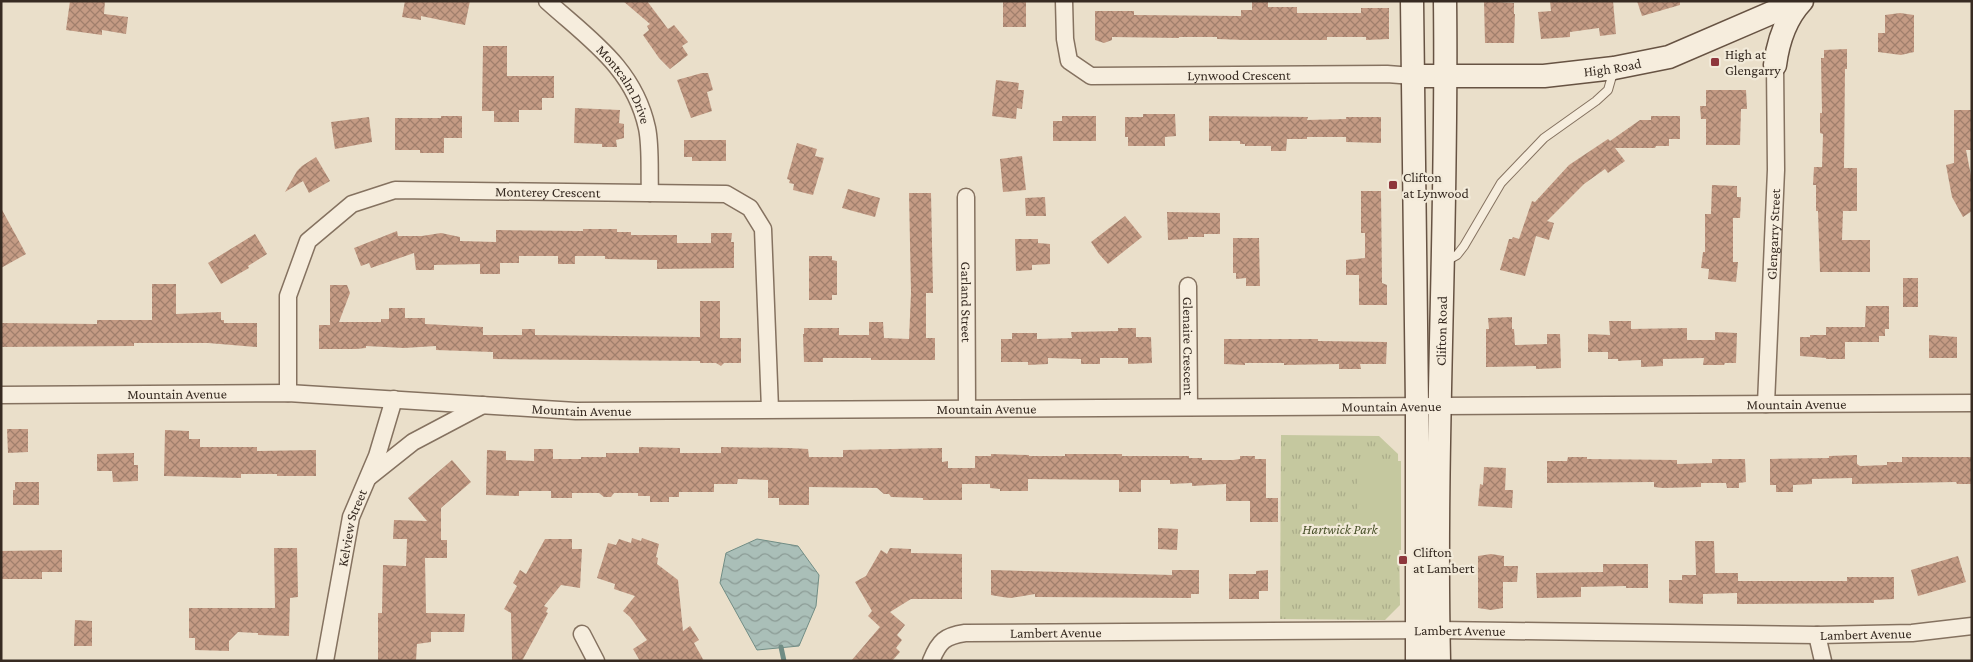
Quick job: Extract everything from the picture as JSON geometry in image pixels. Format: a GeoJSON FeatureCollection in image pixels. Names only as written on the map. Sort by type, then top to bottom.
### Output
{"type":"FeatureCollection","features":[{"type":"Feature","properties":{"kind":"main road","name":"Clifton Road"},"geometry":{"type":"LineString","coordinates":[[1412,1],[1417,406],[1428,630],[1440,661]]}},
{"type":"Feature","properties":{"kind":"main road","name":"Clifton Road"},"geometry":{"type":"LineString","coordinates":[[1417,661],[1428,630],[1440,405],[1446,78],[1445,1]]}},
{"type":"Feature","properties":{"kind":"main road","name":"High Road"},"geometry":{"type":"LineString","coordinates":[[1412,76],[1446,78],[1544,76],[1614,68],[1670,57],[1801,1]]}},
{"type":"Feature","properties":{"kind":"main road"},"geometry":{"type":"LineString","coordinates":[[1776,65],[1787,22],[1801,1]]}},
{"type":"Feature","properties":{"kind":"street","name":"Montcalm Drive"},"geometry":{"type":"LineString","coordinates":[[547,1],[615,62],[637,94],[648,129],[650,193]]}},
{"type":"Feature","properties":{"kind":"street","name":"Lynwood Crescent"},"geometry":{"type":"LineString","coordinates":[[1064,1],[1065,39],[1069,61],[1091,76],[1387,74],[1412,76]]}},
{"type":"Feature","properties":{"kind":"street","name":"Glengarry Street"},"geometry":{"type":"LineString","coordinates":[[1766,404],[1776,170],[1776,65]]}},
{"type":"Feature","properties":{"kind":"street","name":"Monterey Crescent"},"geometry":{"type":"LineString","coordinates":[[288,393],[288,296],[308,241],[352,204],[395,190],[726,194],[750,208],[763,229],[770,409]]}},
{"type":"Feature","properties":{"kind":"street","name":"Garland Street"},"geometry":{"type":"LineString","coordinates":[[966,197],[967,408]]}},
{"type":"Feature","properties":{"kind":"street","name":"Glenaire Crescent"},"geometry":{"type":"LineString","coordinates":[[1188,286],[1189,407]]}},
{"type":"Feature","properties":{"kind":"street","name":"Mountain Avenue"},"geometry":{"type":"LineString","coordinates":[[1,395],[288,393],[576,411],[1972,403]]}},
{"type":"Feature","properties":{"kind":"street","name":"Kelview Street"},"geometry":{"type":"LineString","coordinates":[[325,661],[351,517],[377,456],[394,399]]}},
{"type":"Feature","properties":{"kind":"street"},"geometry":{"type":"LineString","coordinates":[[368,478],[413,442],[483,404]]}},
{"type":"Feature","properties":{"kind":"street","name":"Lambert Avenue"},"geometry":{"type":"LineString","coordinates":[[931,661],[941,642],[950,636],[975,633],[1428,630],[1817,635],[1912,634],[1972,626]]}},
{"type":"Feature","properties":{"kind":"street"},"geometry":{"type":"LineString","coordinates":[[582,634],[596,661]]}},
{"type":"Feature","properties":{"kind":"street"},"geometry":{"type":"LineString","coordinates":[[1817,635],[1823,661]]}},
{"type":"Feature","properties":{"kind":"lane"},"geometry":{"type":"LineString","coordinates":[[1442,263],[1457,255],[1501,183],[1523,159],[1544,138],[1596,101],[1608,90],[1614,68]]}},
{"type":"Feature","properties":{"kind":"green space","name":"Hartwick Park"},"geometry":{"type":"Polygon","coordinates":[[[1281,435],[1379,436],[1398,454],[1400,605],[1385,620],[1280,619],[1281,435]]]}},
{"type":"Feature","properties":{"kind":"green space"},"geometry":{"type":"Polygon","coordinates":[[[1357,461],[1401,461],[1401,550],[1357,550],[1357,461]]]}},
{"type":"Feature","properties":{"kind":"water"},"geometry":{"type":"Polygon","coordinates":[[[757,539],[798,546],[819,575],[816,606],[799,646],[757,650],[720,583],[726,553],[757,539]]]}},
{"type":"Feature","properties":{"kind":"building"},"geometry":{"type":"Polygon","coordinates":[[[70,1],[105,1],[104,14],[128,17],[126,34],[102,30],[102,35],[66,30],[70,1]]]}},
{"type":"Feature","properties":{"kind":"building"},"geometry":{"type":"Polygon","coordinates":[[[405,1],[470,1],[465,25],[421,16],[421,20],[402,17],[405,1]]]}},
{"type":"Feature","properties":{"kind":"building"},"geometry":{"type":"Polygon","coordinates":[[[623,1],[647,1],[668,29],[674,25],[688,42],[682,46],[688,55],[670,69],[659,58],[643,35],[649,30],[647,26],[650,24],[623,1]]]}},
{"type":"Feature","properties":{"kind":"building"},"geometry":{"type":"Polygon","coordinates":[[[1003,1],[1026,1],[1026,27],[1003,27],[1003,1]]]}},
{"type":"Feature","properties":{"kind":"building"},"geometry":{"type":"Polygon","coordinates":[[[1252,1],[1268,1],[1268,7],[1297,7],[1297,13],[1361,13],[1361,8],[1389,8],[1389,39],[1366,40],[1366,37],[1327,37],[1327,40],[1244,40],[1217,39],[1217,37],[1112,37],[1112,40],[1104,43],[1095,40],[1095,11],[1134,11],[1134,15],[1241,16],[1241,10],[1252,10],[1252,1]]]}},
{"type":"Feature","properties":{"kind":"building"},"geometry":{"type":"Polygon","coordinates":[[[1484,1],[1514,3],[1514,43],[1485,43],[1484,1]]]}},
{"type":"Feature","properties":{"kind":"building"},"geometry":{"type":"Polygon","coordinates":[[[1550,1],[1613,1],[1616,34],[1600,36],[1599,28],[1570,32],[1570,37],[1541,39],[1538,12],[1551,11],[1550,1]]]}},
{"type":"Feature","properties":{"kind":"building"},"geometry":{"type":"Polygon","coordinates":[[[1637,1],[1680,1],[1680,5],[1642,16],[1637,1]]]}},
{"type":"Feature","properties":{"kind":"building"},"geometry":{"type":"Polygon","coordinates":[[[1900,13],[1914,15],[1914,52],[1901,55],[1878,52],[1878,33],[1885,33],[1885,15],[1900,13]]]}},
{"type":"Feature","properties":{"kind":"building"},"geometry":{"type":"Polygon","coordinates":[[[483,46],[507,46],[507,76],[554,76],[554,98],[542,98],[542,110],[519,110],[519,122],[494,122],[494,111],[482,111],[483,46]]]}},
{"type":"Feature","properties":{"kind":"building"},"geometry":{"type":"Polygon","coordinates":[[[1847,49],[1844,168],[1857,168],[1857,211],[1843,211],[1842,240],[1870,240],[1870,272],[1820,272],[1816,185],[1813,185],[1814,167],[1822,167],[1823,134],[1820,133],[1820,113],[1822,113],[1821,58],[1824,58],[1824,50],[1847,49]]]}},
{"type":"Feature","properties":{"kind":"building"},"geometry":{"type":"Polygon","coordinates":[[[708,73],[713,90],[707,92],[712,111],[691,118],[677,80],[708,73]]]}},
{"type":"Feature","properties":{"kind":"building"},"geometry":{"type":"Polygon","coordinates":[[[996,80],[1019,83],[1018,90],[1024,90],[1022,109],[1017,108],[1016,119],[992,116],[996,80]]]}},
{"type":"Feature","properties":{"kind":"building"},"geometry":{"type":"Polygon","coordinates":[[[1706,90],[1746,90],[1747,109],[1741,109],[1740,145],[1706,145],[1706,119],[1701,119],[1700,106],[1706,106],[1706,90]]]}},
{"type":"Feature","properties":{"kind":"building"},"geometry":{"type":"Polygon","coordinates":[[[575,108],[620,110],[619,123],[624,124],[624,138],[616,140],[617,147],[602,147],[602,144],[574,143],[575,108]]]}},
{"type":"Feature","properties":{"kind":"building"},"geometry":{"type":"Polygon","coordinates":[[[1954,110],[1972,110],[1972,150],[1966,150],[1972,181],[1972,211],[1963,217],[1952,197],[1946,165],[1954,163],[1954,110]]]}},
{"type":"Feature","properties":{"kind":"building"},"geometry":{"type":"Polygon","coordinates":[[[1143,114],[1175,114],[1176,136],[1165,137],[1165,146],[1128,146],[1128,137],[1125,137],[1125,117],[1143,117],[1143,114]]]}},
{"type":"Feature","properties":{"kind":"building"},"geometry":{"type":"Polygon","coordinates":[[[441,116],[462,116],[462,138],[444,138],[444,153],[420,153],[420,150],[395,150],[395,118],[441,118],[441,116]]]}},
{"type":"Feature","properties":{"kind":"building"},"geometry":{"type":"Polygon","coordinates":[[[1062,116],[1096,116],[1096,141],[1053,141],[1053,121],[1062,121],[1062,116]]]}},
{"type":"Feature","properties":{"kind":"building"},"geometry":{"type":"Polygon","coordinates":[[[1209,116],[1308,117],[1307,120],[1381,117],[1381,143],[1346,142],[1346,137],[1307,137],[1307,139],[1287,139],[1286,151],[1271,151],[1271,146],[1245,146],[1245,144],[1240,144],[1240,141],[1209,141],[1209,116]]]}},
{"type":"Feature","properties":{"kind":"building"},"geometry":{"type":"Polygon","coordinates":[[[1651,116],[1680,116],[1680,139],[1669,139],[1669,146],[1656,146],[1655,148],[1615,148],[1625,161],[1608,173],[1605,169],[1584,184],[1547,221],[1554,223],[1549,240],[1536,236],[1525,276],[1500,270],[1509,239],[1513,237],[1519,239],[1532,201],[1535,202],[1569,165],[1608,139],[1610,141],[1640,120],[1651,120],[1651,116]]]}},
{"type":"Feature","properties":{"kind":"building"},"geometry":{"type":"Polygon","coordinates":[[[369,117],[372,142],[335,149],[331,122],[369,117]]]}},
{"type":"Feature","properties":{"kind":"building"},"geometry":{"type":"Polygon","coordinates":[[[684,140],[726,140],[726,161],[692,161],[692,157],[684,157],[684,140]]]}},
{"type":"Feature","properties":{"kind":"building"},"geometry":{"type":"Polygon","coordinates":[[[797,143],[817,149],[815,156],[824,158],[813,195],[793,190],[794,184],[789,183],[790,180],[787,179],[797,143]]]}},
{"type":"Feature","properties":{"kind":"building"},"geometry":{"type":"Polygon","coordinates":[[[1022,156],[1026,190],[1003,192],[1000,159],[1022,156]]]}},
{"type":"Feature","properties":{"kind":"building"},"geometry":{"type":"Polygon","coordinates":[[[316,157],[330,181],[309,193],[303,181],[285,192],[297,171],[316,157]]]}},
{"type":"Feature","properties":{"kind":"building"},"geometry":{"type":"Polygon","coordinates":[[[1712,185],[1737,186],[1737,197],[1741,197],[1740,218],[1733,218],[1733,262],[1738,262],[1736,282],[1708,279],[1709,269],[1701,268],[1703,252],[1705,252],[1705,214],[1711,214],[1712,185]]]}},
{"type":"Feature","properties":{"kind":"building"},"geometry":{"type":"Polygon","coordinates":[[[848,189],[880,198],[875,217],[842,208],[848,189]]]}},
{"type":"Feature","properties":{"kind":"building"},"geometry":{"type":"Polygon","coordinates":[[[1361,191],[1381,191],[1382,283],[1387,285],[1387,305],[1359,305],[1359,275],[1346,275],[1346,260],[1365,258],[1365,233],[1361,233],[1361,191]]]}},
{"type":"Feature","properties":{"kind":"building"},"geometry":{"type":"Polygon","coordinates":[[[909,193],[931,193],[933,293],[926,293],[926,338],[935,338],[935,360],[823,358],[823,362],[804,362],[804,328],[839,328],[839,335],[869,335],[869,322],[883,322],[884,338],[909,339],[911,293],[909,193]]]}},
{"type":"Feature","properties":{"kind":"building"},"geometry":{"type":"Polygon","coordinates":[[[1045,197],[1046,216],[1026,216],[1025,198],[1045,197]]]}},
{"type":"Feature","properties":{"kind":"building"},"geometry":{"type":"Polygon","coordinates":[[[1,208],[26,254],[1,268],[1,208]]]}},
{"type":"Feature","properties":{"kind":"building"},"geometry":{"type":"Polygon","coordinates":[[[1167,212],[1220,213],[1220,234],[1204,234],[1204,237],[1168,240],[1167,212]]]}},
{"type":"Feature","properties":{"kind":"building"},"geometry":{"type":"Polygon","coordinates":[[[1125,216],[1142,237],[1108,264],[1091,242],[1125,216]]]}},
{"type":"Feature","properties":{"kind":"building"},"geometry":{"type":"Polygon","coordinates":[[[583,229],[617,229],[617,232],[631,232],[631,235],[677,235],[677,243],[711,243],[711,233],[732,233],[731,242],[734,242],[734,268],[657,269],[657,260],[605,259],[605,256],[575,256],[575,264],[558,264],[558,256],[519,256],[519,263],[500,263],[500,274],[480,274],[480,264],[434,265],[434,270],[416,270],[414,253],[371,268],[369,263],[361,266],[354,248],[397,231],[398,236],[422,236],[441,233],[460,237],[460,241],[496,242],[496,230],[583,231],[583,229]]]}},
{"type":"Feature","properties":{"kind":"building"},"geometry":{"type":"Polygon","coordinates":[[[255,234],[267,254],[248,266],[249,268],[221,284],[208,263],[255,234]]]}},
{"type":"Feature","properties":{"kind":"building"},"geometry":{"type":"Polygon","coordinates":[[[1233,238],[1259,238],[1260,286],[1246,286],[1246,278],[1236,279],[1236,273],[1233,273],[1233,238]]]}},
{"type":"Feature","properties":{"kind":"building"},"geometry":{"type":"Polygon","coordinates":[[[1015,239],[1038,239],[1038,243],[1050,244],[1050,264],[1032,265],[1032,270],[1016,271],[1015,239]]]}},
{"type":"Feature","properties":{"kind":"building"},"geometry":{"type":"Polygon","coordinates":[[[809,256],[832,256],[832,260],[837,261],[837,295],[832,295],[832,300],[809,300],[809,256]]]}},
{"type":"Feature","properties":{"kind":"building"},"geometry":{"type":"Polygon","coordinates":[[[1903,278],[1918,278],[1918,307],[1903,307],[1903,278]]]}},
{"type":"Feature","properties":{"kind":"building"},"geometry":{"type":"Polygon","coordinates":[[[152,284],[176,284],[176,314],[221,312],[221,320],[224,320],[224,323],[257,323],[257,347],[208,343],[134,343],[134,346],[1,347],[1,323],[97,324],[97,320],[152,320],[152,284]]]}},
{"type":"Feature","properties":{"kind":"building"},"geometry":{"type":"Polygon","coordinates":[[[330,285],[347,285],[350,293],[339,322],[381,322],[381,319],[389,319],[389,308],[405,308],[405,318],[425,318],[425,324],[483,327],[483,335],[522,335],[522,329],[535,329],[535,335],[700,337],[700,301],[720,301],[720,338],[741,338],[741,363],[724,363],[721,366],[716,363],[700,363],[700,361],[493,359],[493,352],[436,350],[436,346],[404,348],[366,346],[366,348],[356,349],[319,349],[319,325],[330,325],[330,285]]]}},
{"type":"Feature","properties":{"kind":"building"},"geometry":{"type":"Polygon","coordinates":[[[1866,306],[1889,306],[1889,329],[1885,329],[1885,336],[1879,336],[1879,342],[1845,342],[1845,359],[1800,356],[1800,337],[1826,335],[1826,327],[1865,327],[1866,306]]]}},
{"type":"Feature","properties":{"kind":"building"},"geometry":{"type":"Polygon","coordinates":[[[1512,317],[1515,345],[1547,344],[1547,334],[1560,334],[1561,368],[1536,369],[1536,366],[1486,367],[1486,329],[1489,329],[1488,318],[1512,317]]]}},
{"type":"Feature","properties":{"kind":"building"},"geometry":{"type":"Polygon","coordinates":[[[1609,321],[1631,321],[1631,329],[1687,328],[1687,340],[1715,340],[1715,332],[1737,333],[1736,363],[1703,365],[1704,358],[1663,359],[1663,366],[1641,367],[1641,360],[1618,361],[1618,359],[1608,359],[1608,352],[1588,352],[1588,334],[1610,335],[1609,321]]]}},
{"type":"Feature","properties":{"kind":"building"},"geometry":{"type":"Polygon","coordinates":[[[1118,328],[1136,328],[1136,337],[1151,337],[1152,363],[1128,364],[1128,358],[1100,358],[1100,364],[1081,364],[1081,359],[1048,358],[1048,364],[1028,365],[1028,362],[1001,362],[1001,339],[1012,339],[1012,333],[1037,333],[1037,339],[1072,338],[1071,332],[1118,331],[1118,328]]]}},
{"type":"Feature","properties":{"kind":"building"},"geometry":{"type":"Polygon","coordinates":[[[1929,335],[1957,337],[1957,358],[1929,358],[1929,335]]]}},
{"type":"Feature","properties":{"kind":"building"},"geometry":{"type":"Polygon","coordinates":[[[1224,339],[1318,339],[1318,341],[1387,342],[1386,364],[1360,364],[1361,369],[1339,369],[1339,364],[1224,364],[1224,339]]]}},
{"type":"Feature","properties":{"kind":"building"},"geometry":{"type":"Polygon","coordinates":[[[7,429],[28,429],[28,452],[8,453],[7,429]]]}},
{"type":"Feature","properties":{"kind":"building"},"geometry":{"type":"Polygon","coordinates":[[[165,430],[189,431],[189,439],[200,439],[200,447],[257,447],[257,451],[316,450],[316,476],[241,474],[241,478],[164,476],[165,430]]]}},
{"type":"Feature","properties":{"kind":"building"},"geometry":{"type":"Polygon","coordinates":[[[639,447],[680,448],[680,453],[721,453],[721,447],[808,449],[809,457],[843,457],[843,450],[942,448],[942,462],[948,461],[948,468],[975,468],[975,456],[991,456],[991,454],[1065,456],[1065,454],[1122,454],[1122,456],[1189,456],[1189,458],[1202,458],[1202,460],[1233,460],[1240,459],[1240,456],[1255,456],[1255,459],[1266,459],[1266,498],[1278,498],[1278,522],[1250,522],[1250,501],[1226,501],[1226,484],[1192,486],[1192,483],[1170,484],[1170,480],[1141,480],[1141,492],[1119,492],[1119,480],[1028,479],[1028,491],[1000,491],[1000,489],[990,488],[990,484],[962,484],[962,500],[923,500],[923,498],[891,497],[877,488],[809,487],[809,505],[779,505],[779,498],[768,498],[768,480],[738,479],[737,484],[714,484],[714,492],[679,492],[679,497],[669,497],[669,502],[650,502],[650,496],[638,496],[638,493],[614,493],[611,497],[604,497],[599,493],[572,493],[572,498],[551,498],[551,491],[519,491],[519,496],[486,495],[487,450],[506,451],[506,460],[534,461],[534,449],[553,449],[553,459],[581,459],[581,457],[606,457],[606,453],[639,453],[639,447]]]}},
{"type":"Feature","properties":{"kind":"building"},"geometry":{"type":"Polygon","coordinates":[[[134,453],[134,465],[138,465],[138,481],[113,482],[112,471],[97,471],[97,454],[134,453]]]}},
{"type":"Feature","properties":{"kind":"building"},"geometry":{"type":"Polygon","coordinates":[[[1857,455],[1857,464],[1860,466],[1887,465],[1887,462],[1902,462],[1902,457],[1971,457],[1972,483],[1852,484],[1852,478],[1812,479],[1812,484],[1793,485],[1793,492],[1776,492],[1776,485],[1770,485],[1770,459],[1829,458],[1829,456],[1857,455]]]}},
{"type":"Feature","properties":{"kind":"building"},"geometry":{"type":"Polygon","coordinates":[[[1568,457],[1677,460],[1677,464],[1712,463],[1712,459],[1745,459],[1746,482],[1739,483],[1739,488],[1727,488],[1726,483],[1701,483],[1701,487],[1663,488],[1654,487],[1654,482],[1547,483],[1547,461],[1567,461],[1568,457]]]}},
{"type":"Feature","properties":{"kind":"building"},"geometry":{"type":"Polygon","coordinates":[[[452,460],[471,482],[441,508],[441,540],[447,540],[447,558],[425,558],[426,613],[465,614],[464,632],[431,632],[431,642],[417,644],[416,661],[378,661],[378,613],[382,613],[383,565],[406,566],[407,539],[393,539],[394,520],[427,521],[408,498],[452,460]]]}},
{"type":"Feature","properties":{"kind":"building"},"geometry":{"type":"Polygon","coordinates":[[[1484,467],[1506,468],[1505,490],[1513,490],[1512,508],[1478,506],[1480,484],[1483,485],[1484,467]]]}},
{"type":"Feature","properties":{"kind":"building"},"geometry":{"type":"Polygon","coordinates":[[[15,482],[39,482],[39,505],[13,505],[15,482]]]}},
{"type":"Feature","properties":{"kind":"building"},"geometry":{"type":"Polygon","coordinates":[[[1158,528],[1178,529],[1177,550],[1158,549],[1158,528]]]}},
{"type":"Feature","properties":{"kind":"building"},"geometry":{"type":"Polygon","coordinates":[[[632,538],[641,541],[642,538],[659,544],[656,557],[658,558],[657,564],[678,580],[683,631],[690,626],[699,640],[694,643],[704,661],[640,661],[633,649],[647,640],[630,617],[623,611],[635,596],[614,589],[615,584],[597,578],[608,543],[616,545],[619,539],[631,543],[632,538]]]}},
{"type":"Feature","properties":{"kind":"building"},"geometry":{"type":"Polygon","coordinates":[[[545,539],[572,539],[572,549],[582,549],[580,588],[561,585],[544,606],[548,608],[546,612],[548,613],[522,661],[512,661],[511,613],[504,609],[517,586],[513,583],[520,570],[526,574],[545,539]]]}},
{"type":"Feature","properties":{"kind":"building"},"geometry":{"type":"Polygon","coordinates":[[[1695,541],[1714,541],[1715,573],[1738,573],[1738,581],[1847,581],[1847,577],[1894,577],[1894,599],[1874,600],[1874,603],[1737,604],[1737,593],[1703,594],[1703,604],[1669,603],[1669,580],[1682,580],[1682,575],[1696,575],[1695,541]]]}},
{"type":"Feature","properties":{"kind":"building"},"geometry":{"type":"Polygon","coordinates":[[[274,548],[297,548],[298,597],[290,598],[289,636],[238,632],[229,641],[229,651],[195,650],[195,638],[189,638],[189,608],[275,608],[274,548]]]}},
{"type":"Feature","properties":{"kind":"building"},"geometry":{"type":"Polygon","coordinates":[[[890,548],[911,549],[911,553],[962,554],[962,599],[911,599],[890,612],[905,625],[897,635],[902,640],[896,648],[900,652],[892,661],[851,661],[880,627],[868,616],[872,611],[855,582],[866,576],[881,550],[887,554],[890,548]]]}},
{"type":"Feature","properties":{"kind":"building"},"geometry":{"type":"Polygon","coordinates":[[[62,550],[62,572],[42,572],[42,579],[1,579],[1,551],[62,550]]]}},
{"type":"Feature","properties":{"kind":"building"},"geometry":{"type":"Polygon","coordinates":[[[1491,554],[1504,556],[1504,566],[1518,566],[1517,582],[1503,582],[1503,608],[1491,610],[1478,608],[1478,556],[1491,554]]]}},
{"type":"Feature","properties":{"kind":"building"},"geometry":{"type":"Polygon","coordinates":[[[1958,556],[1966,582],[1918,596],[1911,570],[1958,556]]]}},
{"type":"Feature","properties":{"kind":"building"},"geometry":{"type":"Polygon","coordinates":[[[1603,564],[1648,564],[1648,588],[1626,588],[1626,586],[1581,587],[1581,597],[1537,598],[1536,573],[1603,572],[1603,564]]]}},
{"type":"Feature","properties":{"kind":"building"},"geometry":{"type":"Polygon","coordinates":[[[991,570],[1172,575],[1172,570],[1199,570],[1199,594],[1191,594],[1191,598],[1035,597],[1035,594],[1011,598],[1002,597],[991,595],[991,570]]]}},
{"type":"Feature","properties":{"kind":"building"},"geometry":{"type":"Polygon","coordinates":[[[1268,570],[1268,591],[1259,591],[1259,599],[1229,599],[1229,574],[1256,574],[1256,571],[1268,570]]]}},
{"type":"Feature","properties":{"kind":"building"},"geometry":{"type":"Polygon","coordinates":[[[75,620],[92,621],[92,646],[74,646],[75,620]]]}},
{"type":"Feature","properties":{"kind":"waterway"},"geometry":{"type":"LineString","coordinates":[[781,647],[784,661]]}},
{"type":"Feature","properties":{"kind":"place","name":"High at Glengarry"},"geometry":{"type":"Point","coordinates":[1715,62]}},
{"type":"Feature","properties":{"kind":"place","name":"Clifton at Lynwood"},"geometry":{"type":"Point","coordinates":[1393,185]}},
{"type":"Feature","properties":{"kind":"place","name":"Clifton at Lambert"},"geometry":{"type":"Point","coordinates":[1403,560]}}]}
